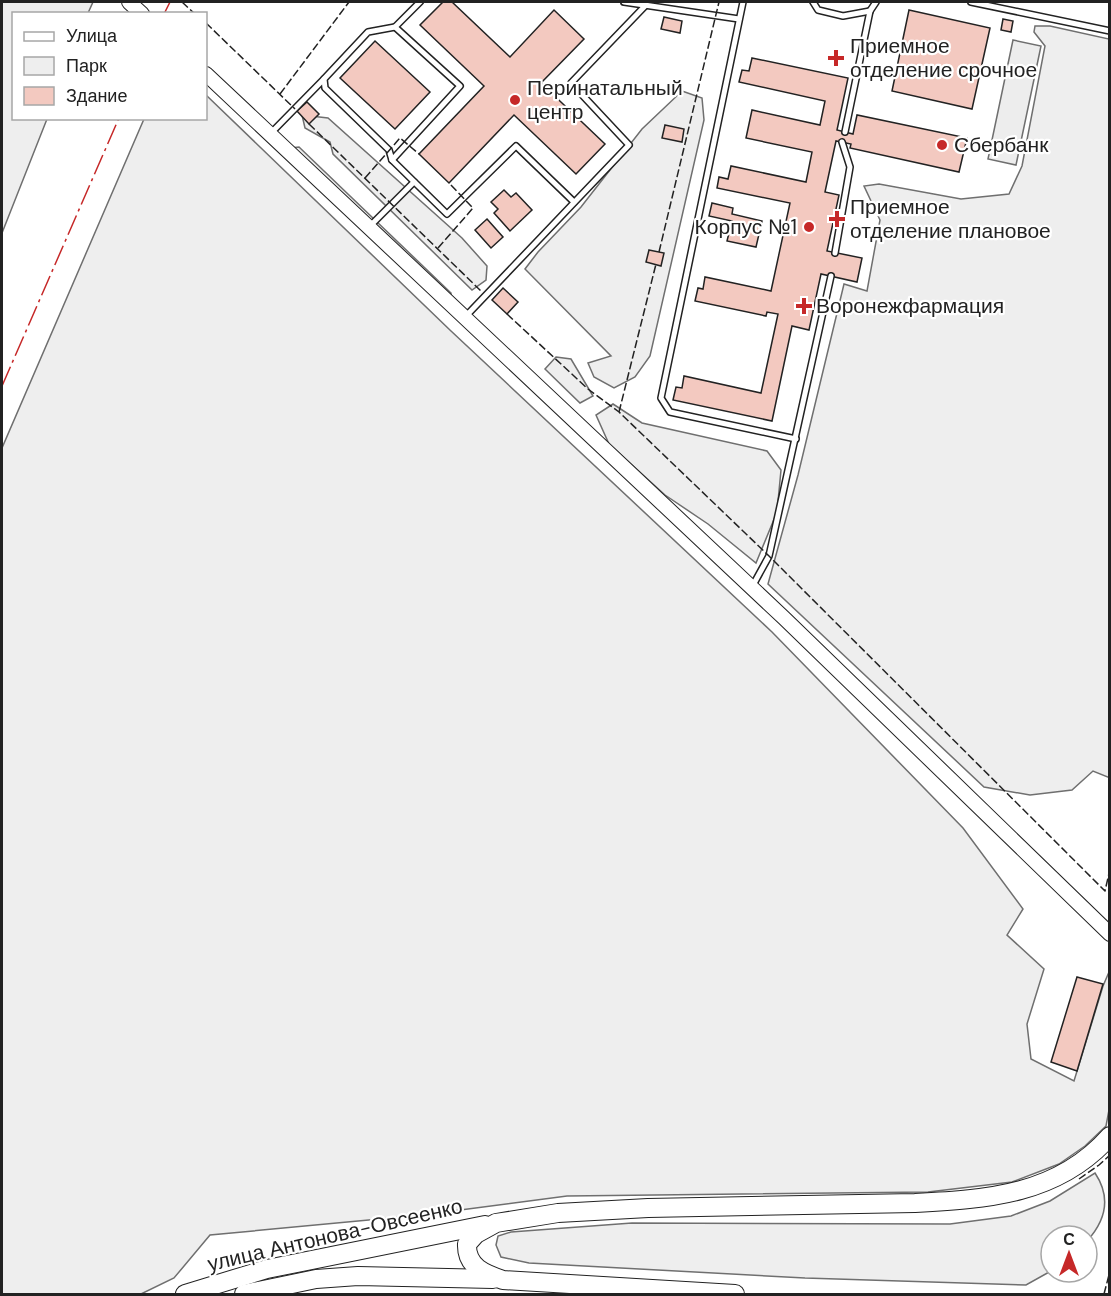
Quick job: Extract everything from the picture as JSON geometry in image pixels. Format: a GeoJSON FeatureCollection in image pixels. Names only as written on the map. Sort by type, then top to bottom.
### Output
{"type":"FeatureCollection","features":[{"type":"Feature","properties":{"kind":"highway","name":"улица Антонова-Овсеенко"},"geometry":{"type":"LineString","coordinates":[[185,1294],[267,1269],[496,1223],[558,1213],[648,1208],[915,1203],[959,1201],[1007,1194],[1053,1180],[1078,1165],[1110,1136]]}},
{"type":"Feature","properties":{"kind":"highway"},"geometry":{"type":"LineString","coordinates":[[496,1223],[470,1239],[467,1252],[468,1258],[478,1269],[503,1280]]}},
{"type":"Feature","properties":{"kind":"highway","name":"улица Антонова-Овсеенко"},"geometry":{"type":"LineString","coordinates":[[244,1294],[316,1279],[358,1276],[503,1280],[735,1294]]}},
{"type":"Feature","properties":{"kind":"street"},"geometry":{"type":"LineString","coordinates":[[207,75],[751,588],[1109,931]]}},
{"type":"Feature","properties":{"kind":"lane"},"geometry":{"type":"LineString","coordinates":[[270,134],[368,32],[395,27],[420,2]]}},
{"type":"Feature","properties":{"kind":"lane"},"geometry":{"type":"LineString","coordinates":[[624,2],[663,5],[739,19]]}},
{"type":"Feature","properties":{"kind":"lane"},"geometry":{"type":"LineString","coordinates":[[743,2],[662,398],[670,412],[796,439]]}},
{"type":"Feature","properties":{"kind":"lane"},"geometry":{"type":"LineString","coordinates":[[813,2],[818,10],[843,16],[870,11]]}},
{"type":"Feature","properties":{"kind":"lane"},"geometry":{"type":"LineString","coordinates":[[844,132],[870,11],[876,2]]}},
{"type":"Feature","properties":{"kind":"lane"},"geometry":{"type":"LineString","coordinates":[[971,2],[1001,4],[1110,31]]}},
{"type":"Feature","properties":{"kind":"lane"},"geometry":{"type":"LineString","coordinates":[[465,318],[629,145],[572,83],[646,5]]}},
{"type":"Feature","properties":{"kind":"lane"},"geometry":{"type":"LineString","coordinates":[[392,160],[459,86],[395,27]]}},
{"type":"Feature","properties":{"kind":"lane"},"geometry":{"type":"LineString","coordinates":[[324,79],[325,88],[389,150],[392,160],[447,214],[516,146],[574,202]]}},
{"type":"Feature","properties":{"kind":"lane"},"geometry":{"type":"LineString","coordinates":[[835,253],[850,166],[842,142]]}},
{"type":"Feature","properties":{"kind":"lane"},"geometry":{"type":"LineString","coordinates":[[369,227],[414,182]]}},
{"type":"Feature","properties":{"kind":"lane"},"geometry":{"type":"LineString","coordinates":[[751,588],[769,556],[831,276]]}},
{"type":"Feature","properties":{"kind":"green space"},"geometry":{"type":"Polygon","coordinates":[[[2,2],[93,2],[88,12],[12,12],[12,120],[47,120],[2,233],[2,2]]]}},
{"type":"Feature","properties":{"kind":"green space"},"geometry":{"type":"Polygon","coordinates":[[[1035,26],[1050,26],[1109,39],[1110,778],[1093,771],[1072,790],[1030,795],[984,787],[768,584],[798,475],[844,284],[867,291],[880,220],[864,186],[879,184],[961,199],[1009,194],[1022,166],[1045,46],[1034,32],[1035,26]]]}},
{"type":"Feature","properties":{"kind":"green space"},"geometry":{"type":"Polygon","coordinates":[[[682,91],[702,98],[704,120],[650,356],[635,377],[614,388],[594,377],[588,363],[611,356],[525,269],[581,207],[642,129],[682,91]]]}},
{"type":"Feature","properties":{"kind":"green space"},"geometry":{"type":"Polygon","coordinates":[[[207,96],[451,331],[772,632],[963,828],[1023,909],[1007,935],[1044,969],[1027,1024],[1031,1059],[1074,1081],[1109,972],[1109,1110],[1106,1126],[1085,1146],[1059,1164],[1012,1182],[928,1192],[567,1196],[422,1215],[210,1235],[174,1278],[141,1294],[2,1294],[2,448],[144,120],[207,120],[207,96]]]}},
{"type":"Feature","properties":{"kind":"green space"},"geometry":{"type":"Polygon","coordinates":[[[302,115],[328,118],[462,238],[487,266],[486,280],[472,290],[333,154],[330,142],[305,128],[302,115]]]}},
{"type":"Feature","properties":{"kind":"green space"},"geometry":{"type":"Polygon","coordinates":[[[556,357],[571,359],[593,396],[580,403],[545,369],[556,357]]]}},
{"type":"Feature","properties":{"kind":"green space"},"geometry":{"type":"Polygon","coordinates":[[[613,404],[642,423],[767,451],[781,470],[777,512],[756,563],[708,524],[665,495],[609,444],[596,415],[613,404]]]}},
{"type":"Feature","properties":{"kind":"green space"},"geometry":{"type":"Polygon","coordinates":[[[1095,1173],[1105,1199],[1103,1216],[1099,1224],[1039,1224],[1039,1278],[1026,1285],[805,1278],[529,1263],[501,1257],[496,1245],[498,1236],[511,1232],[632,1223],[950,1224],[1011,1216],[1050,1201],[1095,1173]]]}},
{"type":"Feature","properties":{"kind":"shaded area"},"geometry":{"type":"Polygon","coordinates":[[[1013,40],[1041,46],[1016,165],[988,159],[1013,40]]]}},
{"type":"Feature","properties":{"kind":"shaded area"},"geometry":{"type":"Polygon","coordinates":[[[299,147],[451,293],[451,301],[289,148],[299,147]]]}},
{"type":"Feature","properties":{"kind":"building","name":"Перинатальный центр"},"geometry":{"type":"Polygon","coordinates":[[[443,2],[452,2],[510,57],[554,10],[584,39],[541,83],[605,144],[576,174],[514,115],[449,183],[419,154],[484,86],[420,25],[443,2]]]}},
{"type":"Feature","properties":{"kind":"building"},"geometry":{"type":"Polygon","coordinates":[[[909,10],[990,28],[972,109],[892,91],[909,10]]]}},
{"type":"Feature","properties":{"kind":"building"},"geometry":{"type":"Polygon","coordinates":[[[664,17],[682,21],[680,33],[661,29],[664,17]]]}},
{"type":"Feature","properties":{"kind":"building"},"geometry":{"type":"Polygon","coordinates":[[[1003,19],[1013,21],[1011,32],[1001,30],[1003,19]]]}},
{"type":"Feature","properties":{"kind":"building"},"geometry":{"type":"Polygon","coordinates":[[[375,41],[430,92],[395,129],[340,78],[375,41]]]}},
{"type":"Feature","properties":{"kind":"building","name":"Корпус №1"},"geometry":{"type":"Polygon","coordinates":[[[752,58],[848,78],[837,130],[853,134],[857,115],[967,138],[959,172],[850,148],[851,144],[836,141],[825,192],[839,195],[827,251],[862,258],[857,282],[821,274],[809,330],[792,326],[772,421],[673,400],[676,387],[682,388],[684,376],[761,393],[778,314],[767,312],[766,316],[695,301],[698,288],[703,289],[705,277],[771,291],[790,203],[717,188],[719,177],[728,179],[731,166],[806,182],[812,152],[746,138],[752,110],[820,125],[825,101],[739,82],[742,70],[749,71],[752,58]]]}},
{"type":"Feature","properties":{"kind":"building"},"geometry":{"type":"Polygon","coordinates":[[[307,102],[319,114],[309,124],[297,111],[307,102]]]}},
{"type":"Feature","properties":{"kind":"building"},"geometry":{"type":"Polygon","coordinates":[[[665,125],[684,129],[682,142],[662,138],[665,125]]]}},
{"type":"Feature","properties":{"kind":"building"},"geometry":{"type":"Polygon","coordinates":[[[504,190],[511,197],[516,193],[532,210],[510,231],[494,213],[498,209],[491,202],[504,190]]]}},
{"type":"Feature","properties":{"kind":"building"},"geometry":{"type":"Polygon","coordinates":[[[712,203],[733,208],[732,214],[762,221],[756,247],[727,241],[732,221],[709,216],[712,203]]]}},
{"type":"Feature","properties":{"kind":"building"},"geometry":{"type":"Polygon","coordinates":[[[487,219],[503,237],[491,248],[475,230],[487,219]]]}},
{"type":"Feature","properties":{"kind":"building"},"geometry":{"type":"Polygon","coordinates":[[[649,250],[664,253],[661,266],[646,262],[649,250]]]}},
{"type":"Feature","properties":{"kind":"building"},"geometry":{"type":"Polygon","coordinates":[[[503,288],[518,302],[507,314],[492,300],[503,288]]]}},
{"type":"Feature","properties":{"kind":"building"},"geometry":{"type":"Polygon","coordinates":[[[1077,977],[1103,984],[1077,1071],[1051,1062],[1077,977]]]}},
{"type":"Feature","properties":{"kind":"fence"},"geometry":{"type":"LineString","coordinates":[[182,2],[193,12]]}},
{"type":"Feature","properties":{"kind":"fence"},"geometry":{"type":"LineString","coordinates":[[280,94],[349,2]]}},
{"type":"Feature","properties":{"kind":"fence"},"geometry":{"type":"LineString","coordinates":[[659,252],[719,2]]}},
{"type":"Feature","properties":{"kind":"fence"},"geometry":{"type":"LineString","coordinates":[[207,24],[295,109]]}},
{"type":"Feature","properties":{"kind":"fence"},"geometry":{"type":"LineString","coordinates":[[309,124],[481,291]]}},
{"type":"Feature","properties":{"kind":"fence"},"geometry":{"type":"LineString","coordinates":[[365,178],[400,138],[419,154]]}},
{"type":"Feature","properties":{"kind":"fence"},"geometry":{"type":"LineString","coordinates":[[438,248],[473,208],[449,183]]}},
{"type":"Feature","properties":{"kind":"fence"},"geometry":{"type":"LineString","coordinates":[[619,412],[656,264]]}},
{"type":"Feature","properties":{"kind":"fence"},"geometry":{"type":"LineString","coordinates":[[507,314],[588,389],[619,412],[769,556],[1105,891],[1110,869]]}},
{"type":"Feature","properties":{"kind":"fence"},"geometry":{"type":"LineString","coordinates":[[1079,1179],[1110,1155]]}},
{"type":"Feature","properties":{"kind":"fence"},"geometry":{"type":"LineString","coordinates":[[1104,1294],[1110,1271]]}},
{"type":"Feature","properties":{"kind":"power"},"geometry":{"type":"LineString","coordinates":[[165,12],[170,2]]}},
{"type":"Feature","properties":{"kind":"power"},"geometry":{"type":"LineString","coordinates":[[2,386],[118,120]]}},
{"type":"Feature","properties":{"kind":"place","name":"Приемное отделение срочное"},"geometry":{"type":"Point","coordinates":[836,58]}},
{"type":"Feature","properties":{"kind":"place","name":"Перинатальный центр"},"geometry":{"type":"Point","coordinates":[515,100]}},
{"type":"Feature","properties":{"kind":"place","name":"Сбербанк"},"geometry":{"type":"Point","coordinates":[942,145]}},
{"type":"Feature","properties":{"kind":"place","name":"Приемное отделение плановое"},"geometry":{"type":"Point","coordinates":[837,219]}},
{"type":"Feature","properties":{"kind":"place","name":"Корпус №1"},"geometry":{"type":"Point","coordinates":[809,227]}},
{"type":"Feature","properties":{"kind":"place","name":"Воронежфармация"},"geometry":{"type":"Point","coordinates":[804,306]}}]}
